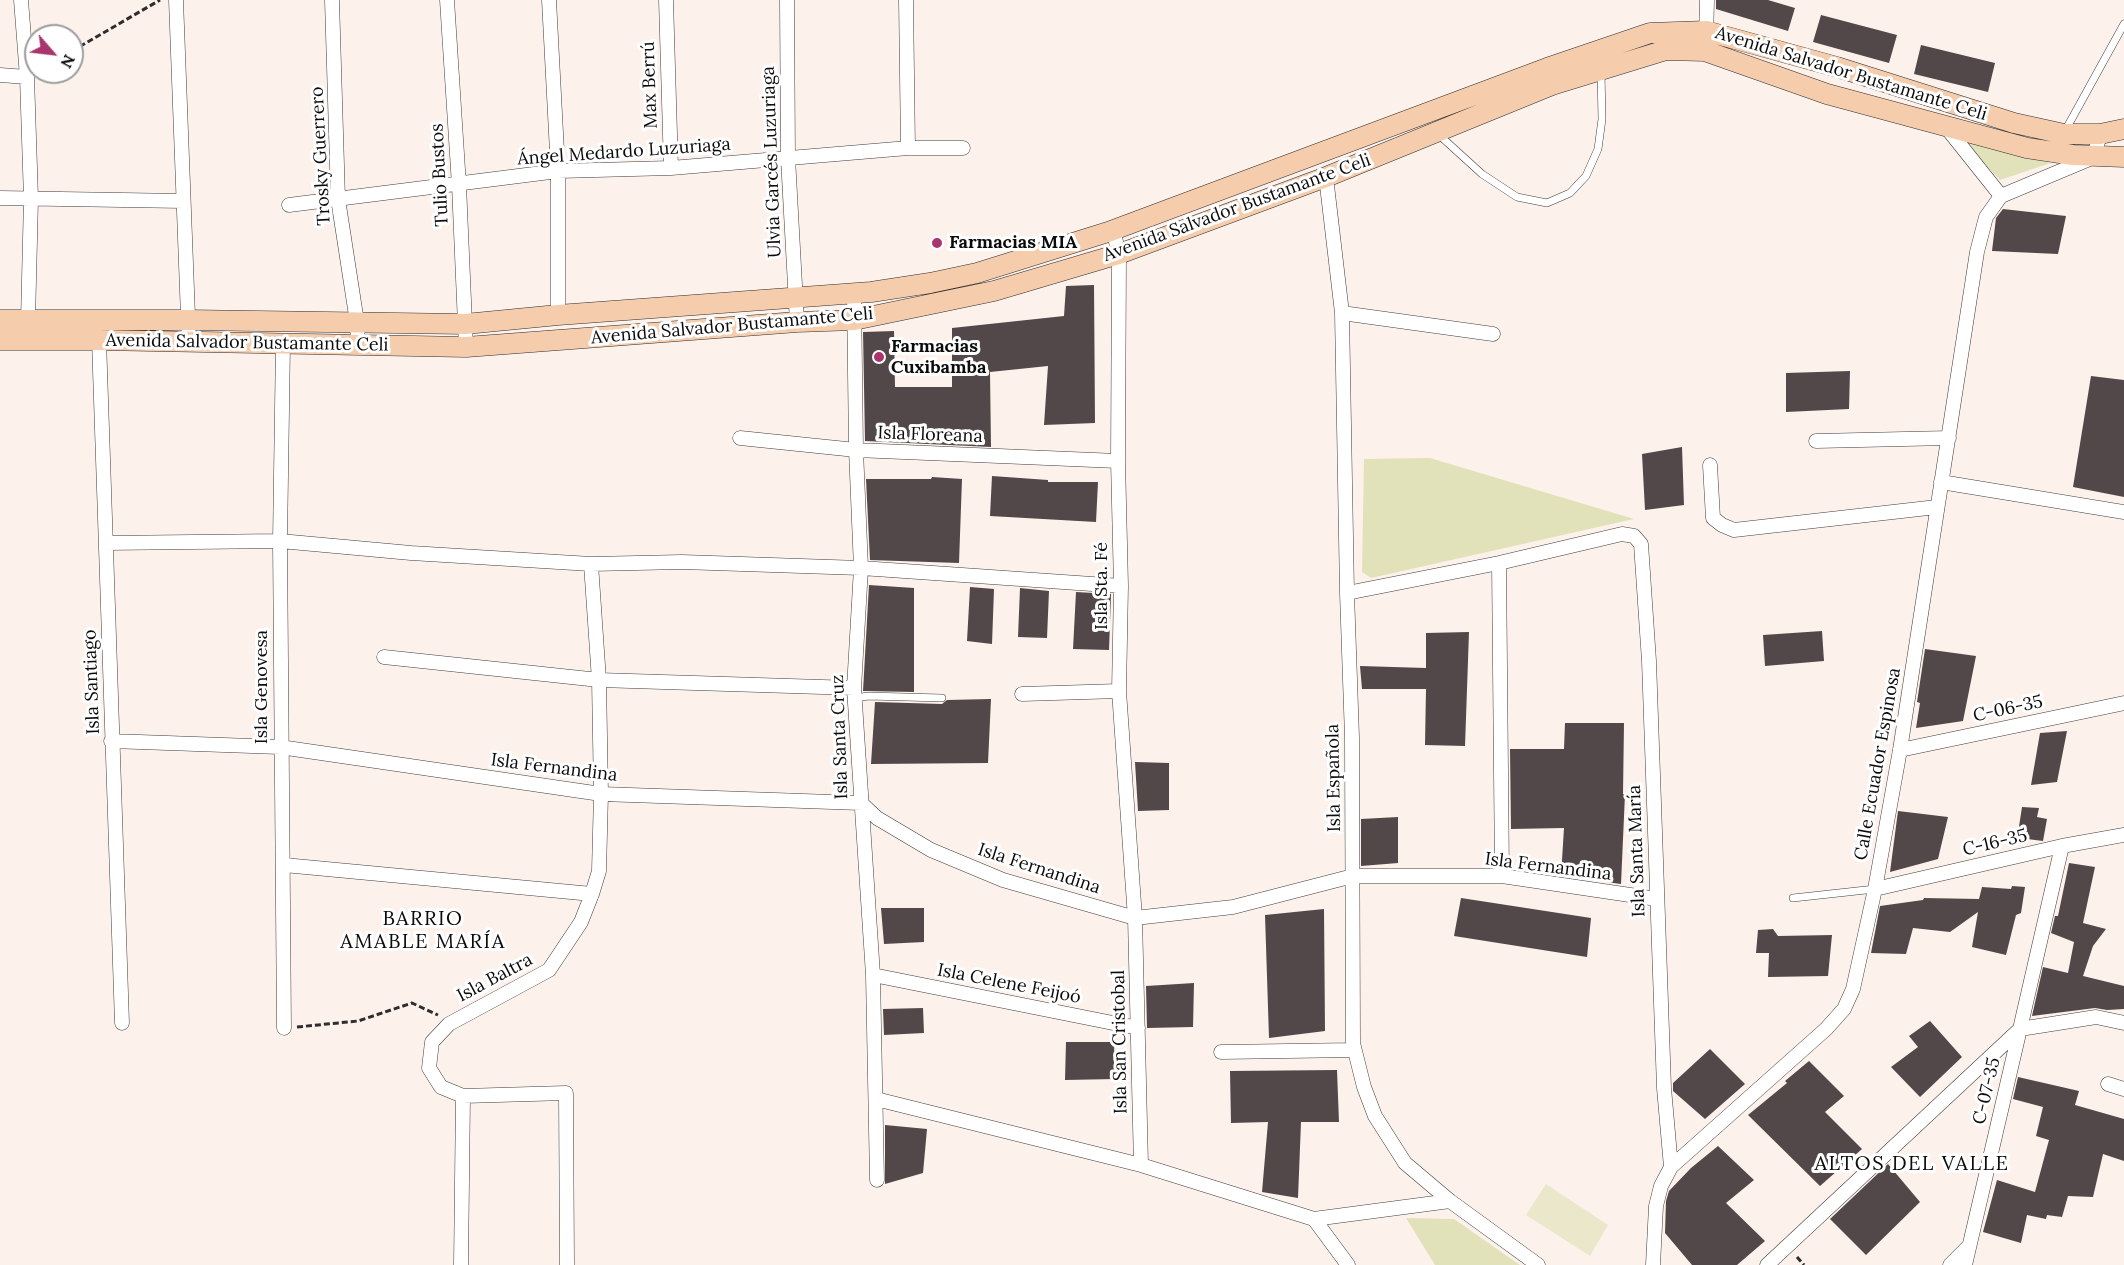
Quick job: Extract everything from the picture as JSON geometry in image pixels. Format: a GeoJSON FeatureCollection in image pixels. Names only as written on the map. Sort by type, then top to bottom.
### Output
{"type":"FeatureCollection","features":[{"type":"Feature","properties":{"kind":"main road","name":"Avenida Salvador Bustamante Celi"},"geometry":{"type":"LineString","coordinates":[[0,320],[465,324],[795,296],[854,294],[930,283],[977,273],[1113,230],[1547,68],[1650,33],[1706,31],[1837,67],[2014,123],[2064,134],[2100,134],[2124,129]]}},
{"type":"Feature","properties":{"kind":"main road","name":"Avenida Salvador Bustamante Celi"},"geometry":{"type":"LineString","coordinates":[[0,340],[466,347],[797,322],[854,320],[994,291],[1119,254],[1326,177],[1552,85],[1666,50],[1706,51],[1827,94],[2027,148],[2094,157],[2124,157]]}},
{"type":"Feature","properties":{"kind":"main road"},"geometry":{"type":"LineString","coordinates":[[1827,94],[1837,67]]}},
{"type":"Feature","properties":{"kind":"street"},"geometry":{"type":"LineString","coordinates":[[21,0],[24,38]]}},
{"type":"Feature","properties":{"kind":"street"},"geometry":{"type":"LineString","coordinates":[[176,0],[189,343]]}},
{"type":"Feature","properties":{"kind":"street","name":"Trosky Guerrero"},"geometry":{"type":"LineString","coordinates":[[332,0],[338,199],[357,322],[358,345]]}},
{"type":"Feature","properties":{"kind":"street","name":"Tulio Bustos"},"geometry":{"type":"LineString","coordinates":[[447,0],[459,185],[466,347]]}},
{"type":"Feature","properties":{"kind":"street"},"geometry":{"type":"LineString","coordinates":[[549,0],[558,171],[558,315]]}},
{"type":"Feature","properties":{"kind":"street","name":"Max Berrú"},"geometry":{"type":"LineString","coordinates":[[666,0],[671,168]]}},
{"type":"Feature","properties":{"kind":"street","name":"Ulvia Garcés Luzuriaga"},"geometry":{"type":"LineString","coordinates":[[787,0],[788,158],[797,322]]}},
{"type":"Feature","properties":{"kind":"street"},"geometry":{"type":"LineString","coordinates":[[906,0],[908,148]]}},
{"type":"Feature","properties":{"kind":"street"},"geometry":{"type":"LineString","coordinates":[[1706,51],[1707,0]]}},
{"type":"Feature","properties":{"kind":"street"},"geometry":{"type":"LineString","coordinates":[[0,75],[24,77]]}},
{"type":"Feature","properties":{"kind":"street"},"geometry":{"type":"LineString","coordinates":[[27,84],[31,200],[28,320]]}},
{"type":"Feature","properties":{"kind":"street"},"geometry":{"type":"LineString","coordinates":[[1946,127],[2001,196],[2094,157],[2100,134]]}},
{"type":"Feature","properties":{"kind":"street","name":"Ángel Medardo Luzuriaga"},"geometry":{"type":"LineString","coordinates":[[289,205],[558,171],[671,168],[908,148],[963,148]]}},
{"type":"Feature","properties":{"kind":"street","name":"Isla Española"},"geometry":{"type":"LineString","coordinates":[[1326,177],[1342,313],[1352,738],[1354,1050],[1375,1116],[1405,1163],[1450,1201],[1538,1265]]}},
{"type":"Feature","properties":{"kind":"street","name":"Calle Ecuador Espinosa"},"geometry":{"type":"LineString","coordinates":[[1653,1265],[1656,1206],[1661,1186],[1671,1167],[1826,1029],[1844,1009],[1853,989],[1875,889],[1900,750],[1977,252],[1986,217],[2001,196]]}},
{"type":"Feature","properties":{"kind":"street"},"geometry":{"type":"LineString","coordinates":[[0,198],[183,201]]}},
{"type":"Feature","properties":{"kind":"street"},"geometry":{"type":"LineString","coordinates":[[1113,230],[1119,254]]}},
{"type":"Feature","properties":{"kind":"street","name":"Isla Sta. Fé"},"geometry":{"type":"LineString","coordinates":[[1119,254],[1118,461],[1121,586],[1119,692],[1135,918]]}},
{"type":"Feature","properties":{"kind":"street","name":"Isla Santa Cruz"},"geometry":{"type":"LineString","coordinates":[[854,294],[856,450],[861,568],[855,693],[861,803],[868,868],[873,975],[877,1180]]}},
{"type":"Feature","properties":{"kind":"street"},"geometry":{"type":"LineString","coordinates":[[1342,313],[1493,334]]}},
{"type":"Feature","properties":{"kind":"street","name":"Isla Santiago"},"geometry":{"type":"LineString","coordinates":[[99,340],[122,1023]]}},
{"type":"Feature","properties":{"kind":"street","name":"Isla Genovesa"},"geometry":{"type":"LineString","coordinates":[[283,345],[280,747],[284,865],[284,1029]]}},
{"type":"Feature","properties":{"kind":"street","name":"Isla Floreana"},"geometry":{"type":"LineString","coordinates":[[740,438],[856,450],[1118,461]]}},
{"type":"Feature","properties":{"kind":"street"},"geometry":{"type":"LineString","coordinates":[[1816,441],[1949,438]]}},
{"type":"Feature","properties":{"kind":"street"},"geometry":{"type":"LineString","coordinates":[[1710,465],[1713,518],[1734,530],[1937,507]]}},
{"type":"Feature","properties":{"kind":"street"},"geometry":{"type":"LineString","coordinates":[[1941,482],[2124,512]]}},
{"type":"Feature","properties":{"kind":"street","name":"Isla Santa María"},"geometry":{"type":"LineString","coordinates":[[1499,563],[1622,534],[1634,536],[1641,544],[1649,661],[1664,1088],[1671,1167]]}},
{"type":"Feature","properties":{"kind":"street"},"geometry":{"type":"LineString","coordinates":[[106,543],[280,541],[411,553],[591,564],[682,562],[861,568],[1121,586]]}},
{"type":"Feature","properties":{"kind":"street"},"geometry":{"type":"LineString","coordinates":[[1347,593],[1499,563],[1502,876]]}},
{"type":"Feature","properties":{"kind":"street","name":"Isla Baltra"},"geometry":{"type":"LineString","coordinates":[[462,1096],[441,1087],[429,1068],[432,1042],[449,1024],[549,970],[581,922],[598,871],[601,794],[599,680],[591,564]]}},
{"type":"Feature","properties":{"kind":"street"},"geometry":{"type":"LineString","coordinates":[[384,657],[599,680],[855,693]]}},
{"type":"Feature","properties":{"kind":"street"},"geometry":{"type":"LineString","coordinates":[[1022,694],[1119,692]]}},
{"type":"Feature","properties":{"kind":"street","name":"C-06-35"},"geometry":{"type":"LineString","coordinates":[[1900,750],[2124,703]]}},
{"type":"Feature","properties":{"kind":"street","name":"Isla Fernandina"},"geometry":{"type":"LineString","coordinates":[[111,741],[280,747],[601,794],[861,803],[877,818],[931,850],[1003,880],[1135,918],[1233,907],[1353,876],[1502,876],[1657,899]]}},
{"type":"Feature","properties":{"kind":"street","name":"C-16-35"},"geometry":{"type":"LineString","coordinates":[[1875,889],[2062,846],[2124,835]]}},
{"type":"Feature","properties":{"kind":"street","name":"C-07-35"},"geometry":{"type":"LineString","coordinates":[[1965,1265],[2062,846]]}},
{"type":"Feature","properties":{"kind":"street"},"geometry":{"type":"LineString","coordinates":[[284,865],[592,894]]}},
{"type":"Feature","properties":{"kind":"street","name":"Isla San Cristobal"},"geometry":{"type":"LineString","coordinates":[[1135,918],[1141,1165]]}},
{"type":"Feature","properties":{"kind":"street","name":"Isla Celene Feijoó"},"geometry":{"type":"LineString","coordinates":[[873,975],[1138,1028]]}},
{"type":"Feature","properties":{"kind":"street"},"geometry":{"type":"LineString","coordinates":[[1767,1265],[2020,1029],[2096,1017],[2124,1023]]}},
{"type":"Feature","properties":{"kind":"street"},"geometry":{"type":"LineString","coordinates":[[1221,1052],[1354,1050]]}},
{"type":"Feature","properties":{"kind":"street"},"geometry":{"type":"LineString","coordinates":[[2108,1084],[2124,1089]]}},
{"type":"Feature","properties":{"kind":"street"},"geometry":{"type":"LineString","coordinates":[[461,1265],[462,1096],[566,1093],[567,1265]]}},
{"type":"Feature","properties":{"kind":"street"},"geometry":{"type":"LineString","coordinates":[[876,1098],[1141,1165],[1314,1219],[1450,1201]]}},
{"type":"Feature","properties":{"kind":"street"},"geometry":{"type":"LineString","coordinates":[[1314,1219],[1348,1265]]}},
{"type":"Feature","properties":{"kind":"street"},"geometry":{"type":"LineString","coordinates":[[1950,1265],[1969,1246]]}},
{"type":"Feature","properties":{"kind":"lane"},"geometry":{"type":"LineString","coordinates":[[2064,134],[2124,24]]}},
{"type":"Feature","properties":{"kind":"lane"},"geometry":{"type":"LineString","coordinates":[[1428,113],[1436,132],[1482,174],[1517,197],[1547,203],[1570,193],[1586,176],[1598,149],[1602,119],[1601,70]]}},
{"type":"Feature","properties":{"kind":"lane"},"geometry":{"type":"LineString","coordinates":[[855,693],[868,696],[942,698]]}},
{"type":"Feature","properties":{"kind":"lane"},"geometry":{"type":"LineString","coordinates":[[1793,898],[1875,889]]}},
{"type":"Feature","properties":{"kind":"path"},"geometry":{"type":"LineString","coordinates":[[84,44],[160,0]]}},
{"type":"Feature","properties":{"kind":"path"},"geometry":{"type":"LineString","coordinates":[[284,1029],[358,1021],[412,1003],[435,1012],[449,1024]]}},
{"type":"Feature","properties":{"kind":"green space"},"geometry":{"type":"Polygon","coordinates":[[[1958,135],[1988,148],[2051,163],[2000,180],[1958,135]]]}},
{"type":"Feature","properties":{"kind":"green space"},"geometry":{"type":"Polygon","coordinates":[[[1430,458],[1634,519],[1371,578],[1362,572],[1364,459],[1430,458]]]}},
{"type":"Feature","properties":{"kind":"green space"},"geometry":{"type":"Polygon","coordinates":[[[1406,1218],[1454,1219],[1520,1265],[1435,1265],[1406,1218]]]}},
{"type":"Feature","properties":{"kind":"shaded area"},"geometry":{"type":"Polygon","coordinates":[[[1546,1184],[1608,1225],[1590,1256],[1526,1215],[1546,1184]]]}},
{"type":"Feature","properties":{"kind":"building"},"geometry":{"type":"Polygon","coordinates":[[[1716,0],[1768,0],[1795,8],[1788,31],[1716,9],[1716,0]]]}},
{"type":"Feature","properties":{"kind":"building"},"geometry":{"type":"Polygon","coordinates":[[[1821,15],[1897,35],[1889,63],[1813,42],[1821,15]]]}},
{"type":"Feature","properties":{"kind":"building"},"geometry":{"type":"Polygon","coordinates":[[[1921,45],[1995,63],[1988,92],[1914,74],[1921,45]]]}},
{"type":"Feature","properties":{"kind":"building"},"geometry":{"type":"Polygon","coordinates":[[[2003,209],[2066,216],[2058,254],[1992,251],[1996,218],[2003,209]]]}},
{"type":"Feature","properties":{"kind":"building"},"geometry":{"type":"Polygon","coordinates":[[[1094,285],[1095,423],[1044,425],[1048,366],[990,372],[991,447],[865,441],[863,332],[894,331],[895,387],[952,387],[952,328],[1064,316],[1066,286],[1094,285]]]}},
{"type":"Feature","properties":{"kind":"building"},"geometry":{"type":"Polygon","coordinates":[[[1850,371],[1849,409],[1786,412],[1786,373],[1850,371]]]}},
{"type":"Feature","properties":{"kind":"building"},"geometry":{"type":"Polygon","coordinates":[[[2091,376],[2124,380],[2124,497],[2073,487],[2091,376]]]}},
{"type":"Feature","properties":{"kind":"building"},"geometry":{"type":"Polygon","coordinates":[[[1682,447],[1684,505],[1645,510],[1642,454],[1682,447]]]}},
{"type":"Feature","properties":{"kind":"building"},"geometry":{"type":"Polygon","coordinates":[[[992,476],[1048,480],[1048,482],[1098,482],[1096,522],[990,516],[992,476]]]}},
{"type":"Feature","properties":{"kind":"building"},"geometry":{"type":"Polygon","coordinates":[[[932,477],[962,479],[959,563],[870,560],[866,479],[931,479],[932,477]]]}},
{"type":"Feature","properties":{"kind":"building"},"geometry":{"type":"Polygon","coordinates":[[[869,585],[914,588],[914,692],[863,691],[869,585]]]}},
{"type":"Feature","properties":{"kind":"building"},"geometry":{"type":"Polygon","coordinates":[[[970,587],[994,589],[992,644],[967,641],[970,587]]]}},
{"type":"Feature","properties":{"kind":"building"},"geometry":{"type":"Polygon","coordinates":[[[1020,588],[1049,591],[1047,638],[1018,637],[1020,588]]]}},
{"type":"Feature","properties":{"kind":"building"},"geometry":{"type":"Polygon","coordinates":[[[1076,592],[1111,594],[1109,650],[1073,649],[1076,592]]]}},
{"type":"Feature","properties":{"kind":"building"},"geometry":{"type":"Polygon","coordinates":[[[1822,631],[1824,661],[1765,666],[1763,635],[1822,631]]]}},
{"type":"Feature","properties":{"kind":"building"},"geometry":{"type":"Polygon","coordinates":[[[1469,632],[1465,746],[1425,745],[1426,689],[1362,689],[1360,666],[1426,668],[1426,633],[1469,632]]]}},
{"type":"Feature","properties":{"kind":"building"},"geometry":{"type":"Polygon","coordinates":[[[1925,649],[1976,656],[1963,721],[1916,728],[1920,703],[1917,702],[1925,649]]]}},
{"type":"Feature","properties":{"kind":"building"},"geometry":{"type":"Polygon","coordinates":[[[991,699],[988,763],[871,764],[875,702],[942,704],[947,700],[991,699]]]}},
{"type":"Feature","properties":{"kind":"building"},"geometry":{"type":"Polygon","coordinates":[[[1565,723],[1624,723],[1623,794],[1625,794],[1621,884],[1561,876],[1564,828],[1511,829],[1510,749],[1564,749],[1565,723]]]}},
{"type":"Feature","properties":{"kind":"building"},"geometry":{"type":"Polygon","coordinates":[[[2067,731],[2057,782],[2031,785],[2040,733],[2067,731]]]}},
{"type":"Feature","properties":{"kind":"building"},"geometry":{"type":"Polygon","coordinates":[[[1135,762],[1169,763],[1169,810],[1138,811],[1135,762]]]}},
{"type":"Feature","properties":{"kind":"building"},"geometry":{"type":"Polygon","coordinates":[[[2022,807],[2039,808],[2037,817],[2047,819],[2043,841],[2027,839],[2028,832],[2018,833],[2022,807]]]}},
{"type":"Feature","properties":{"kind":"building"},"geometry":{"type":"Polygon","coordinates":[[[1898,811],[1948,817],[1938,859],[1890,872],[1898,811]]]}},
{"type":"Feature","properties":{"kind":"building"},"geometry":{"type":"Polygon","coordinates":[[[1398,817],[1398,863],[1361,866],[1361,819],[1398,817]]]}},
{"type":"Feature","properties":{"kind":"building"},"geometry":{"type":"Polygon","coordinates":[[[2069,863],[2095,867],[2083,923],[2106,929],[2093,946],[2083,976],[2124,986],[2124,1009],[2095,1008],[2032,1016],[2043,967],[2068,973],[2074,942],[2051,933],[2055,916],[2058,916],[2069,863]]]}},
{"type":"Feature","properties":{"kind":"building"},"geometry":{"type":"Polygon","coordinates":[[[2012,886],[2025,887],[2021,913],[2016,915],[2006,955],[1972,947],[1978,912],[1950,932],[1913,928],[1906,954],[1871,953],[1880,906],[1924,898],[1979,899],[1982,887],[2011,889],[2012,886]]]}},
{"type":"Feature","properties":{"kind":"building"},"geometry":{"type":"Polygon","coordinates":[[[1461,898],[1591,918],[1587,957],[1454,936],[1461,898]]]}},
{"type":"Feature","properties":{"kind":"building"},"geometry":{"type":"Polygon","coordinates":[[[881,908],[924,908],[924,942],[884,944],[881,908]]]}},
{"type":"Feature","properties":{"kind":"building"},"geometry":{"type":"Polygon","coordinates":[[[1324,909],[1325,1031],[1269,1038],[1265,915],[1324,909]]]}},
{"type":"Feature","properties":{"kind":"building"},"geometry":{"type":"Polygon","coordinates":[[[1773,929],[1778,936],[1832,935],[1828,976],[1768,977],[1769,953],[1756,953],[1758,930],[1773,929]]]}},
{"type":"Feature","properties":{"kind":"building"},"geometry":{"type":"Polygon","coordinates":[[[1194,983],[1193,1027],[1147,1028],[1146,986],[1194,983]]]}},
{"type":"Feature","properties":{"kind":"building"},"geometry":{"type":"Polygon","coordinates":[[[923,1008],[924,1033],[884,1035],[883,1009],[923,1008]]]}},
{"type":"Feature","properties":{"kind":"building"},"geometry":{"type":"Polygon","coordinates":[[[1930,1021],[1962,1057],[1920,1097],[1891,1067],[1918,1047],[1909,1036],[1930,1021]]]}},
{"type":"Feature","properties":{"kind":"building"},"geometry":{"type":"Polygon","coordinates":[[[1066,1042],[1114,1042],[1115,1079],[1065,1080],[1066,1042]]]}},
{"type":"Feature","properties":{"kind":"building"},"geometry":{"type":"Polygon","coordinates":[[[1710,1049],[1745,1084],[1705,1119],[1673,1091],[1673,1083],[1710,1049]]]}},
{"type":"Feature","properties":{"kind":"building"},"geometry":{"type":"Polygon","coordinates":[[[1809,1061],[1844,1096],[1825,1112],[1862,1149],[1820,1186],[1748,1115],[1787,1083],[1785,1081],[1809,1061]]]}},
{"type":"Feature","properties":{"kind":"building"},"geometry":{"type":"Polygon","coordinates":[[[1337,1070],[1339,1122],[1301,1122],[1298,1198],[1262,1192],[1268,1122],[1231,1123],[1230,1071],[1337,1070]]]}},
{"type":"Feature","properties":{"kind":"building"},"geometry":{"type":"Polygon","coordinates":[[[2018,1077],[2079,1091],[2075,1105],[2124,1119],[2124,1161],[2103,1154],[2093,1197],[2068,1196],[2062,1217],[2047,1215],[2046,1219],[2027,1215],[2021,1243],[1983,1232],[1997,1180],[2035,1192],[2049,1140],[2036,1136],[2043,1107],[2013,1099],[2018,1077]]]}},
{"type":"Feature","properties":{"kind":"building"},"geometry":{"type":"Polygon","coordinates":[[[885,1125],[927,1129],[923,1173],[885,1184],[885,1125]]]}},
{"type":"Feature","properties":{"kind":"building"},"geometry":{"type":"Polygon","coordinates":[[[1718,1146],[1754,1180],[1726,1203],[1765,1241],[1737,1265],[1692,1265],[1665,1233],[1666,1201],[1669,1191],[1691,1168],[1718,1146]]]}},
{"type":"Feature","properties":{"kind":"building"},"geometry":{"type":"Polygon","coordinates":[[[1888,1164],[1920,1202],[1866,1255],[1830,1219],[1888,1164]]]}},
{"type":"Feature","properties":{"kind":"place","name":"Farmacias MIA"},"geometry":{"type":"Point","coordinates":[937,243]}},
{"type":"Feature","properties":{"kind":"place","name":"Farmacias Cuxibamba"},"geometry":{"type":"Point","coordinates":[879,357]}},
{"type":"Feature","properties":{"kind":"district","name":"BARRIO AMABLE MARÍA"},"geometry":{"type":"Point","coordinates":[423,930]}},
{"type":"Feature","properties":{"kind":"district","name":"ALTOS DEL VALLE"},"geometry":{"type":"Point","coordinates":[1912,1164]}}]}
